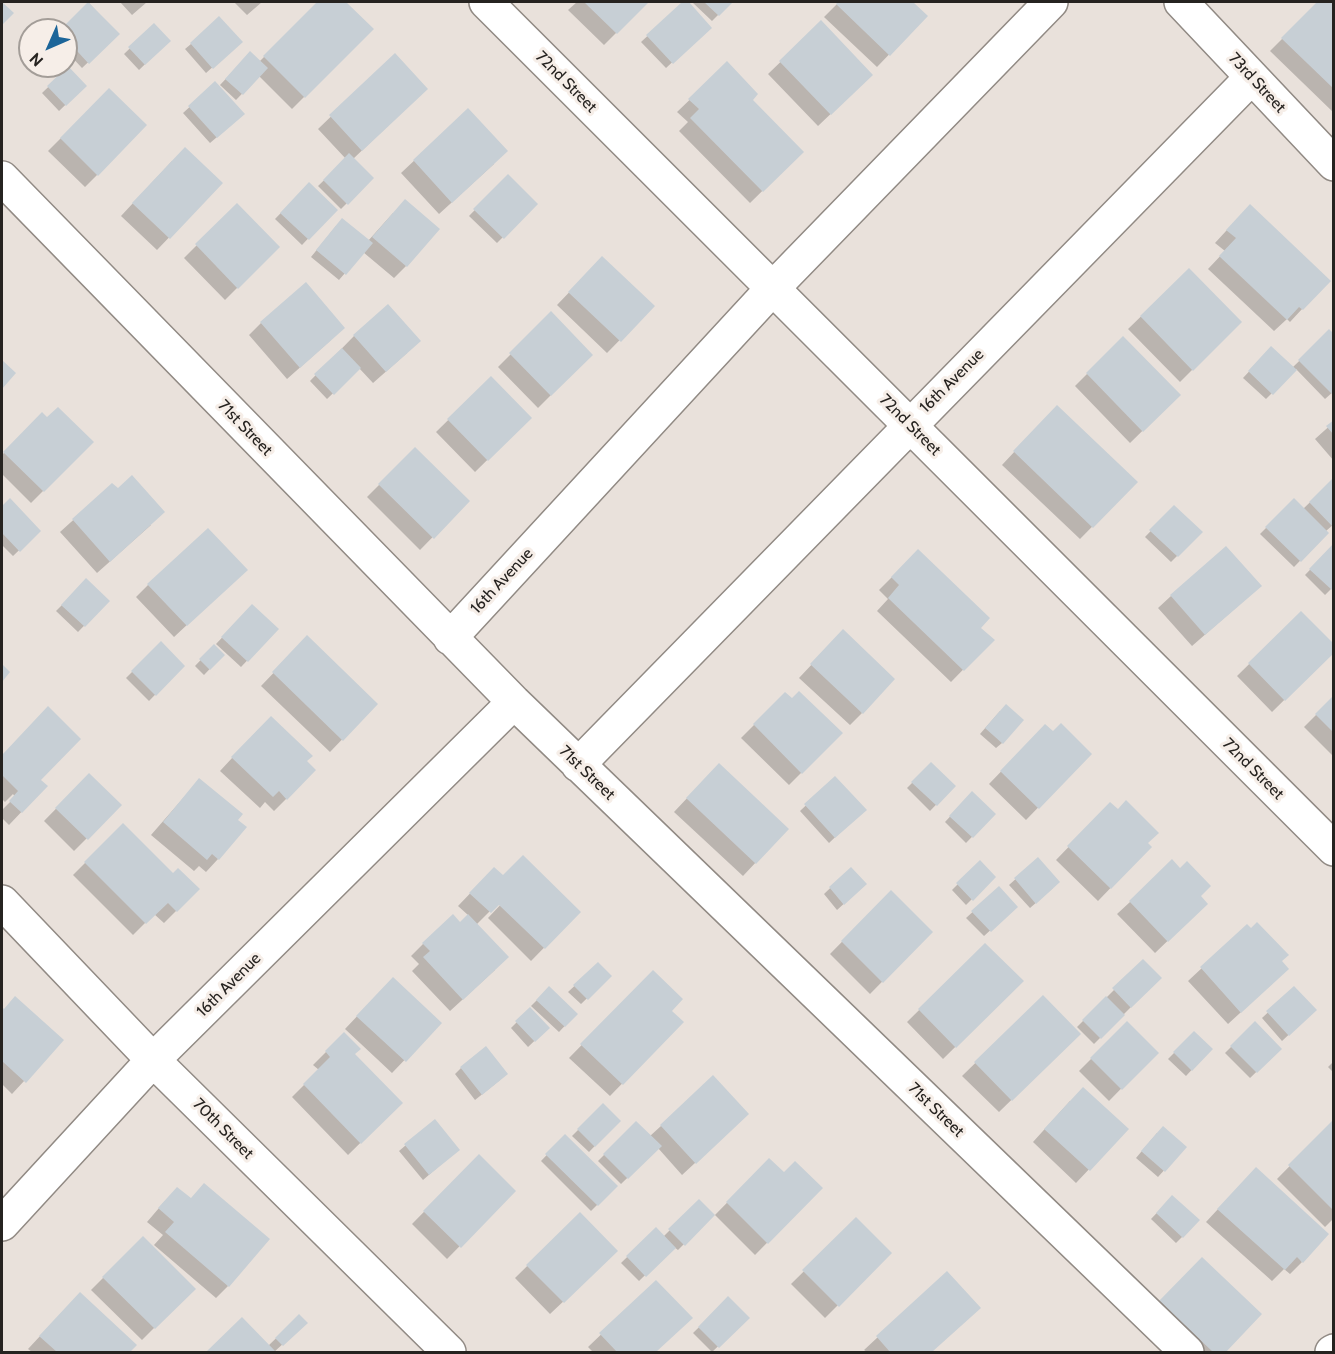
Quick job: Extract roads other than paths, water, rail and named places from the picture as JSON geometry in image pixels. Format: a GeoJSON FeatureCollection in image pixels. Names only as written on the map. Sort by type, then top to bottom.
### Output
{"type":"FeatureCollection","features":[{"type":"Feature","properties":{"kind":"street","name":"72nd Street"},"geometry":{"type":"LineString","coordinates":[[486,2],[1334,849]]}},
{"type":"Feature","properties":{"kind":"street","name":"16th Avenue"},"geometry":{"type":"LineString","coordinates":[[450,638],[773,288],[1051,2]]}},
{"type":"Feature","properties":{"kind":"street","name":"73rd Street"},"geometry":{"type":"LineString","coordinates":[[1181,2],[1334,164]]}},
{"type":"Feature","properties":{"kind":"street","name":"16th Avenue"},"geometry":{"type":"LineString","coordinates":[[578,765],[909,424],[1252,77]]}},
{"type":"Feature","properties":{"kind":"street","name":"71st Street"},"geometry":{"type":"LineString","coordinates":[[2,178],[514,702],[1187,1353]]}},
{"type":"Feature","properties":{"kind":"street","name":"16th Avenue"},"geometry":{"type":"LineString","coordinates":[[2,1224],[153,1060],[514,702]]}},
{"type":"Feature","properties":{"kind":"street","name":"70th Street"},"geometry":{"type":"LineString","coordinates":[[2,902],[153,1060],[448,1353]]}}]}
